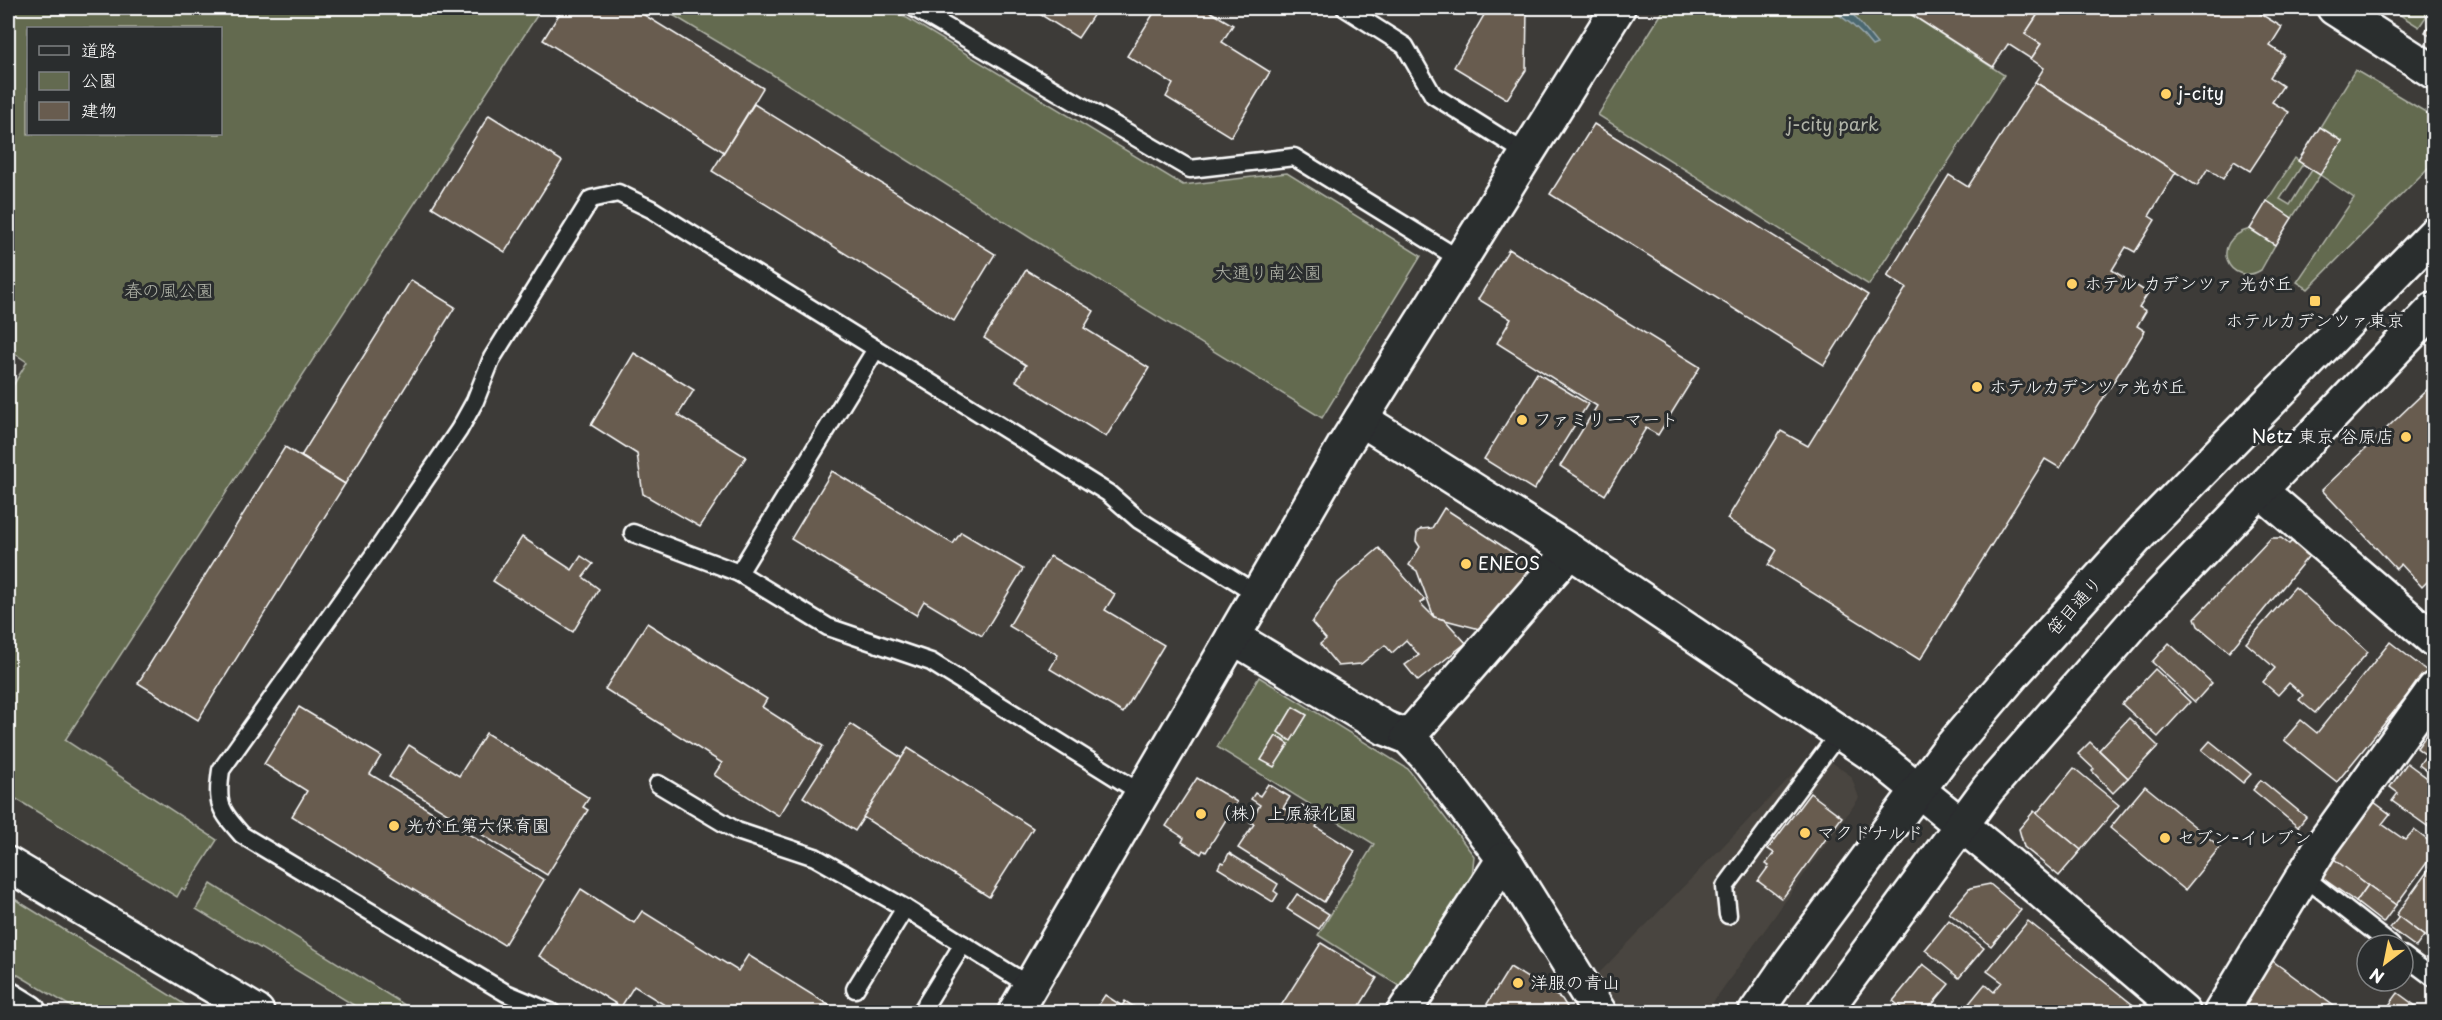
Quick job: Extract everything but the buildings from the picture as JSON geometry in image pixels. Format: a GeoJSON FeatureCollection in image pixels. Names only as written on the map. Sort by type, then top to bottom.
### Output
{"type":"FeatureCollection","features":[{"type":"Feature","properties":{"kind":"street"},"geometry":{"type":"LineString","coordinates":[[1022,999],[1361,418],[1618,8]]}},
{"type":"Feature","properties":{"kind":"street"},"geometry":{"type":"LineString","coordinates":[[2334,8],[2434,72]]}},
{"type":"Feature","properties":{"kind":"street","name":"笹目通り"},"geometry":{"type":"LineString","coordinates":[[1756,1012],[1945,754],[2014,673],[2141,533],[2434,234]]}},
{"type":"Feature","properties":{"kind":"street"},"geometry":{"type":"LineString","coordinates":[[1824,1012],[1988,789],[2138,618],[2262,492],[2434,309]]}},
{"type":"Feature","properties":{"kind":"street"},"geometry":{"type":"LineString","coordinates":[[1361,418],[1570,551],[1885,763],[2183,1012]]}},
{"type":"Feature","properties":{"kind":"street"},"geometry":{"type":"LineString","coordinates":[[2262,492],[2434,640]]}},
{"type":"Feature","properties":{"kind":"street"},"geometry":{"type":"LineString","coordinates":[[1408,737],[1570,551]]}},
{"type":"Feature","properties":{"kind":"street"},"geometry":{"type":"LineString","coordinates":[[1233,636],[1385,728],[1408,737],[1426,756],[1504,859],[1599,1012]]}},
{"type":"Feature","properties":{"kind":"street"},"geometry":{"type":"LineString","coordinates":[[2221,1012],[2322,845],[2434,688]]}},
{"type":"Feature","properties":{"kind":"street"},"geometry":{"type":"LineString","coordinates":[[1404,1012],[1504,859]]}},
{"type":"Feature","properties":{"kind":"street"},"geometry":{"type":"LineString","coordinates":[[8,864],[257,1012]]}},
{"type":"Feature","properties":{"kind":"street"},"geometry":{"type":"LineString","coordinates":[[8,999],[29,1012]]}},
{"type":"Feature","properties":{"kind":"lane"},"geometry":{"type":"LineString","coordinates":[[914,8],[1190,169],[1294,157],[1461,260]]}},
{"type":"Feature","properties":{"kind":"lane"},"geometry":{"type":"LineString","coordinates":[[1345,8],[1405,46],[1433,95],[1527,154]]}},
{"type":"Feature","properties":{"kind":"lane"},"geometry":{"type":"LineString","coordinates":[[551,1012],[506,993],[242,836],[223,815],[218,793],[221,770],[380,546],[459,430],[475,401],[492,358],[591,199],[618,193],[651,209],[1108,493],[1139,520],[1257,594]]}},
{"type":"Feature","properties":{"kind":"lane"},"geometry":{"type":"LineString","coordinates":[[739,573],[876,349]]}},
{"type":"Feature","properties":{"kind":"lane"},"geometry":{"type":"LineString","coordinates":[[633,533],[739,573],[828,627],[931,662],[1141,793]]}},
{"type":"Feature","properties":{"kind":"lane"},"geometry":{"type":"LineString","coordinates":[[1728,915],[1725,887],[1840,732]]}},
{"type":"Feature","properties":{"kind":"lane"},"geometry":{"type":"LineString","coordinates":[[658,783],[737,831],[815,856],[905,909],[963,944],[1022,999]]}},
{"type":"Feature","properties":{"kind":"lane"},"geometry":{"type":"LineString","coordinates":[[2303,876],[2376,933]]}},
{"type":"Feature","properties":{"kind":"lane"},"geometry":{"type":"LineString","coordinates":[[855,989],[905,909]]}},
{"type":"Feature","properties":{"kind":"lane"},"geometry":{"type":"LineString","coordinates":[[921,1012],[963,944]]}},
{"type":"Feature","properties":{"kind":"lane"},"geometry":{"type":"LineString","coordinates":[[2415,964],[2434,978]]}},
{"type":"Feature","properties":{"kind":"shaded area"},"geometry":{"type":"Polygon","coordinates":[[[1816,751],[1851,776],[1859,798],[1706,1012],[1619,1012],[1598,974],[1816,751]]]}},
{"type":"Feature","properties":{"kind":"green space","name":"春の風公園"},"geometry":{"type":"Polygon","coordinates":[[[8,8],[542,8],[65,740],[217,840],[185,890],[182,888],[177,897],[8,794],[8,394],[27,362],[8,349],[8,8]]]}},
{"type":"Feature","properties":{"kind":"green space","name":"大通り南公園"},"geometry":{"type":"Polygon","coordinates":[[[661,8],[879,8],[907,18],[1183,185],[1287,173],[1421,256],[1322,418],[1032,239],[770,73],[661,8]]]}},
{"type":"Feature","properties":{"kind":"green space","name":"j-city park"},"geometry":{"type":"Polygon","coordinates":[[[1665,8],[1901,8],[2004,75],[1869,285],[1598,115],[1665,8]]]}},
{"type":"Feature","properties":{"kind":"green space"},"geometry":{"type":"Polygon","coordinates":[[[2389,8],[2432,8],[2419,27],[2389,8]]]}},
{"type":"Feature","properties":{"kind":"green space"},"geometry":{"type":"Polygon","coordinates":[[[2355,70],[2434,117],[2434,162],[2308,289],[2297,282],[2354,198],[2320,175],[2292,218],[2267,201],[2295,158],[2303,164],[2280,199],[2290,205],[2312,170],[2341,141],[2320,127],[2355,70]]]}},
{"type":"Feature","properties":{"kind":"green space"},"geometry":{"type":"Polygon","coordinates":[[[2250,229],[2275,245],[2261,270],[2250,274],[2240,273],[2232,269],[2227,261],[2226,252],[2229,243],[2237,235],[2250,229]]]}},
{"type":"Feature","properties":{"kind":"green space"},"geometry":{"type":"Polygon","coordinates":[[[1259,677],[1408,769],[1474,856],[1472,877],[1402,988],[1318,935],[1374,844],[1217,747],[1259,677]],[[1293,707],[1278,732],[1291,740],[1307,715],[1293,707]]]}},
{"type":"Feature","properties":{"kind":"green space"},"geometry":{"type":"Polygon","coordinates":[[[211,884],[416,1012],[365,1012],[196,909],[211,884]]]}},
{"type":"Feature","properties":{"kind":"green space"},"geometry":{"type":"Polygon","coordinates":[[[8,895],[197,1012],[80,1012],[8,969],[8,895]]]}},
{"type":"Feature","properties":{"kind":"water"},"geometry":{"type":"Polygon","coordinates":[[[1827,8],[1845,8],[1851,12],[1877,44],[1872,46],[1851,24],[1827,8]]]}},
{"type":"Feature","properties":{"kind":"place","name":"j-city"},"geometry":{"type":"Point","coordinates":[2166,94]}},
{"type":"Feature","properties":{"kind":"place","name":"ホテル カデンツァ 光が丘"},"geometry":{"type":"Point","coordinates":[2072,284]}},
{"type":"Feature","properties":{"kind":"place","name":"ホテルカデンツァ東京"},"geometry":{"type":"Point","coordinates":[2315,301]}},
{"type":"Feature","properties":{"kind":"place","name":"ホテルカデンツァ光が丘"},"geometry":{"type":"Point","coordinates":[1977,387]}},
{"type":"Feature","properties":{"kind":"place","name":"ファミリーマート"},"geometry":{"type":"Point","coordinates":[1522,420]}},
{"type":"Feature","properties":{"kind":"place","name":"Netz 東京 谷原店"},"geometry":{"type":"Point","coordinates":[2406,437]}},
{"type":"Feature","properties":{"kind":"place","name":"ENEOS"},"geometry":{"type":"Point","coordinates":[1466,564]}},
{"type":"Feature","properties":{"kind":"place","name":"（株）上原緑化園"},"geometry":{"type":"Point","coordinates":[1201,814]}},
{"type":"Feature","properties":{"kind":"place","name":"光が丘第六保育園"},"geometry":{"type":"Point","coordinates":[394,826]}},
{"type":"Feature","properties":{"kind":"place","name":"マクドナルド"},"geometry":{"type":"Point","coordinates":[1805,833]}},
{"type":"Feature","properties":{"kind":"place","name":"セブン-イレブン"},"geometry":{"type":"Point","coordinates":[2165,838]}},
{"type":"Feature","properties":{"kind":"place","name":"洋服の青山"},"geometry":{"type":"Point","coordinates":[1518,983]}}]}
